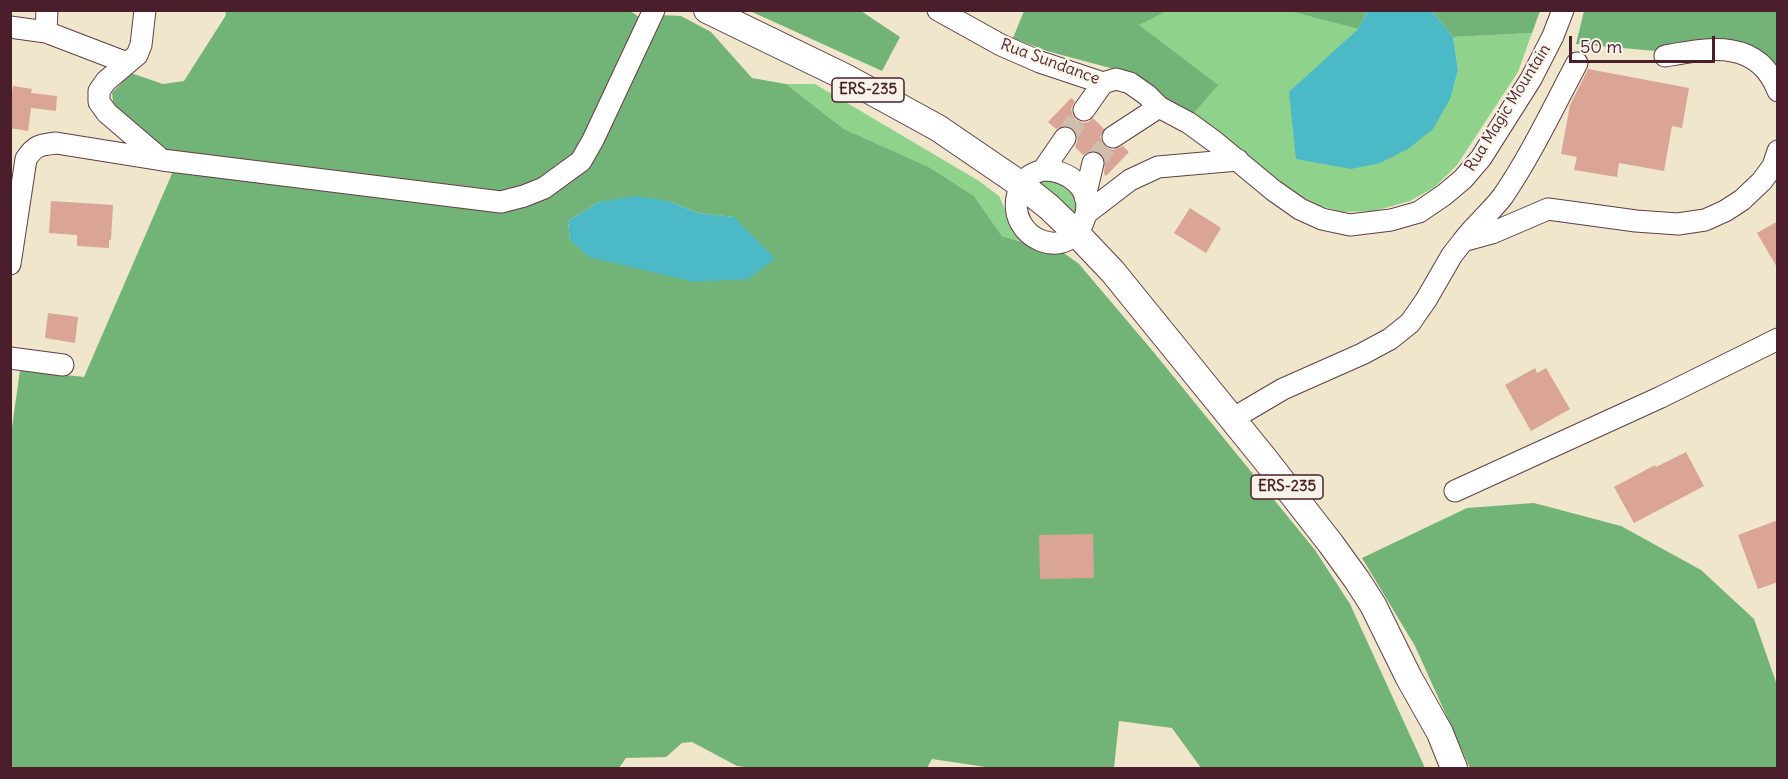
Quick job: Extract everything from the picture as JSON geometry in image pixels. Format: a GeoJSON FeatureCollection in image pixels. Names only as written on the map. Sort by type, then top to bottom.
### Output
{"type":"FeatureCollection","features":[{"type":"Feature","properties":{"kind":"main road","name":"ERS-235"},"geometry":{"type":"LineString","coordinates":[[707,10],[845,77],[927,122],[1020,184],[1049,207],[1083,214],[1119,280],[1233,419],[1331,543],[1357,580],[1440,733],[1454,768]]}},
{"type":"Feature","properties":{"kind":"street"},"geometry":{"type":"LineString","coordinates":[[46,32],[47,10]]}},
{"type":"Feature","properties":{"kind":"street"},"geometry":{"type":"LineString","coordinates":[[145,10],[141,45],[137,56],[106,81],[99,92],[99,102],[107,114],[162,160]]}},
{"type":"Feature","properties":{"kind":"street"},"geometry":{"type":"LineString","coordinates":[[10,264],[26,159],[32,149],[56,143],[162,160],[501,202],[524,196],[544,188],[581,161],[654,10]]}},
{"type":"Feature","properties":{"kind":"street","name":"Rua Sundance"},"geometry":{"type":"LineString","coordinates":[[939,10],[1001,45],[1040,62],[1103,83],[1116,79],[1130,83],[1159,107]]}},
{"type":"Feature","properties":{"kind":"street","name":"Rua Magic Mountain"},"geometry":{"type":"LineString","coordinates":[[1159,107],[1189,123],[1300,209],[1322,219],[1350,225],[1391,220],[1419,212],[1444,195],[1463,179],[1481,158],[1531,78],[1553,36],[1563,10]]}},
{"type":"Feature","properties":{"kind":"street"},"geometry":{"type":"LineString","coordinates":[[10,27],[46,32],[127,63]]}},
{"type":"Feature","properties":{"kind":"street"},"geometry":{"type":"LineString","coordinates":[[1665,56],[1702,49],[1722,49],[1750,56],[1766,70],[1778,91]]}},
{"type":"Feature","properties":{"kind":"street"},"geometry":{"type":"LineString","coordinates":[[1233,419],[1283,389],[1390,339],[1410,323],[1452,255],[1501,198],[1526,159],[1576,63]]}},
{"type":"Feature","properties":{"kind":"street"},"geometry":{"type":"LineString","coordinates":[[1084,110],[1103,83]]}},
{"type":"Feature","properties":{"kind":"street"},"geometry":{"type":"LineString","coordinates":[[1113,137],[1159,107]]}},
{"type":"Feature","properties":{"kind":"street"},"geometry":{"type":"LineString","coordinates":[[1043,170],[1065,138]]}},
{"type":"Feature","properties":{"kind":"street"},"geometry":{"type":"LineString","coordinates":[[1501,198],[1548,209],[1636,222],[1678,224],[1705,220],[1742,200],[1762,181],[1773,166],[1778,151]]}},
{"type":"Feature","properties":{"kind":"street"},"geometry":{"type":"LineString","coordinates":[[1083,214],[1130,180],[1158,167],[1238,160]]}},
{"type":"Feature","properties":{"kind":"street"},"geometry":{"type":"LineString","coordinates":[[1083,214],[1077,182],[1064,172],[1043,170],[1034,173],[1020,184],[1017,197],[1016,211],[1020,224],[1029,235],[1041,242],[1054,244],[1068,241],[1083,214],[1093,163]]}},
{"type":"Feature","properties":{"kind":"street"},"geometry":{"type":"LineString","coordinates":[[1463,241],[1492,233],[1548,209]]}},
{"type":"Feature","properties":{"kind":"street"},"geometry":{"type":"LineString","coordinates":[[1455,491],[1661,397],[1778,339]]}},
{"type":"Feature","properties":{"kind":"street"},"geometry":{"type":"LineString","coordinates":[[10,358],[63,365]]}},
{"type":"Feature","properties":{"kind":"street"},"geometry":{"type":"LineString","coordinates":[[1440,733],[1466,768]]}},
{"type":"Feature","properties":{"kind":"green space"},"geometry":{"type":"Polygon","coordinates":[[[629,10],[643,20],[575,158],[542,184],[502,194],[166,152],[118,110],[113,102],[112,93],[131,73],[163,84],[184,81],[226,15],[225,11],[629,10]]]}},
{"type":"Feature","properties":{"kind":"green space"},"geometry":{"type":"Polygon","coordinates":[[[1291,10],[1358,29],[1338,48],[1451,97],[1458,70],[1453,37],[1532,33],[1518,72],[1457,165],[1435,187],[1410,201],[1374,211],[1343,212],[1317,205],[1285,188],[1263,172],[1222,134],[1192,115],[1138,25],[1167,11],[1291,10]]]}},
{"type":"Feature","properties":{"kind":"green space"},"geometry":{"type":"Polygon","coordinates":[[[750,11],[861,11],[900,37],[882,71],[750,11]]]}},
{"type":"Feature","properties":{"kind":"green space"},"geometry":{"type":"Polygon","coordinates":[[[1024,11],[1167,11],[1139,25],[1218,85],[1192,115],[1125,72],[1047,51],[1013,38],[1024,11]]]}},
{"type":"Feature","properties":{"kind":"green space"},"geometry":{"type":"Polygon","coordinates":[[[1291,11],[1368,11],[1358,29],[1291,11]]]}},
{"type":"Feature","properties":{"kind":"green space"},"geometry":{"type":"Polygon","coordinates":[[[1432,11],[1540,11],[1532,33],[1453,37],[1432,11]]]}},
{"type":"Feature","properties":{"kind":"green space"},"geometry":{"type":"Polygon","coordinates":[[[1584,11],[1777,11],[1777,69],[1772,61],[1755,47],[1725,39],[1702,40],[1656,51],[1576,44],[1584,11]]]}},
{"type":"Feature","properties":{"kind":"green space"},"geometry":{"type":"Polygon","coordinates":[[[660,15],[681,16],[711,32],[752,78],[786,84],[844,129],[929,167],[974,196],[1002,236],[1061,251],[1079,264],[1315,550],[1350,604],[1425,768],[1201,768],[1172,728],[1119,721],[1114,768],[992,768],[932,759],[927,768],[753,768],[737,766],[692,742],[682,743],[666,757],[626,758],[619,768],[11,768],[10,442],[20,370],[84,377],[174,169],[501,207],[564,180],[660,15]],[[668,201],[599,202],[568,221],[570,240],[733,217],[698,213],[668,201]]]}},
{"type":"Feature","properties":{"kind":"green space"},"geometry":{"type":"Polygon","coordinates":[[[786,84],[815,84],[979,181],[999,196],[1014,229],[1040,247],[1002,236],[974,196],[929,167],[844,129],[786,84]]]}},
{"type":"Feature","properties":{"kind":"green space"},"geometry":{"type":"Polygon","coordinates":[[[1047,180],[1066,184],[1077,200],[1077,217],[1037,182],[1047,180]]]}},
{"type":"Feature","properties":{"kind":"green space"},"geometry":{"type":"Polygon","coordinates":[[[1534,503],[1621,526],[1701,570],[1754,619],[1777,685],[1777,768],[1470,768],[1415,646],[1362,558],[1467,508],[1534,503]]]}},
{"type":"Feature","properties":{"kind":"water"},"geometry":{"type":"Polygon","coordinates":[[[1368,11],[1432,11],[1453,37],[1458,70],[1451,97],[1433,129],[1408,149],[1380,163],[1351,169],[1296,159],[1289,92],[1358,29],[1368,11]]]}},
{"type":"Feature","properties":{"kind":"water"},"geometry":{"type":"Polygon","coordinates":[[[636,196],[668,201],[698,213],[734,217],[775,259],[748,279],[694,282],[589,257],[570,240],[568,221],[599,202],[636,196]]]}},
{"type":"Feature","properties":{"kind":"building"},"geometry":{"type":"Polygon","coordinates":[[[1588,69],[1689,88],[1682,128],[1672,126],[1664,171],[1619,163],[1617,177],[1574,170],[1577,157],[1561,154],[1570,105],[1588,69]]]}},
{"type":"Feature","properties":{"kind":"building"},"geometry":{"type":"Polygon","coordinates":[[[13,86],[32,89],[31,93],[57,96],[56,111],[31,108],[28,131],[10,128],[10,102],[13,86]]]}},
{"type":"Feature","properties":{"kind":"building"},"geometry":{"type":"Polygon","coordinates":[[[1071,98],[1075,101],[1071,109],[1076,120],[1083,123],[1093,118],[1104,129],[1100,137],[1107,148],[1113,150],[1123,146],[1129,152],[1106,176],[1104,174],[1105,160],[1102,154],[1090,151],[1083,155],[1075,147],[1078,138],[1073,128],[1065,125],[1056,129],[1048,122],[1071,98]]]}},
{"type":"Feature","properties":{"kind":"building"},"geometry":{"type":"Polygon","coordinates":[[[51,201],[113,205],[109,248],[77,246],[77,235],[49,233],[51,201]]]}},
{"type":"Feature","properties":{"kind":"building"},"geometry":{"type":"Polygon","coordinates":[[[1190,208],[1221,228],[1206,253],[1174,233],[1190,208]]]}},
{"type":"Feature","properties":{"kind":"building"},"geometry":{"type":"Polygon","coordinates":[[[1778,221],[1778,269],[1757,233],[1778,221]]]}},
{"type":"Feature","properties":{"kind":"building"},"geometry":{"type":"Polygon","coordinates":[[[48,313],[78,317],[75,343],[45,338],[48,313]]]}},
{"type":"Feature","properties":{"kind":"building"},"geometry":{"type":"Polygon","coordinates":[[[1535,368],[1537,373],[1546,368],[1570,409],[1531,431],[1505,385],[1535,368]]]}},
{"type":"Feature","properties":{"kind":"building"},"geometry":{"type":"Polygon","coordinates":[[[1686,452],[1704,486],[1634,523],[1614,487],[1655,465],[1656,467],[1686,452]]]}},
{"type":"Feature","properties":{"kind":"building"},"geometry":{"type":"Polygon","coordinates":[[[1778,520],[1778,582],[1758,589],[1738,535],[1778,520]]]}},
{"type":"Feature","properties":{"kind":"building"},"geometry":{"type":"Polygon","coordinates":[[[1093,534],[1094,578],[1040,579],[1039,535],[1093,534]]]}},
{"type":"Feature","properties":{"kind":"tunnel"},"geometry":{"type":"LineString","coordinates":[[1065,138],[1084,110]]}},
{"type":"Feature","properties":{"kind":"tunnel"},"geometry":{"type":"LineString","coordinates":[[1093,163],[1113,137]]}}]}
